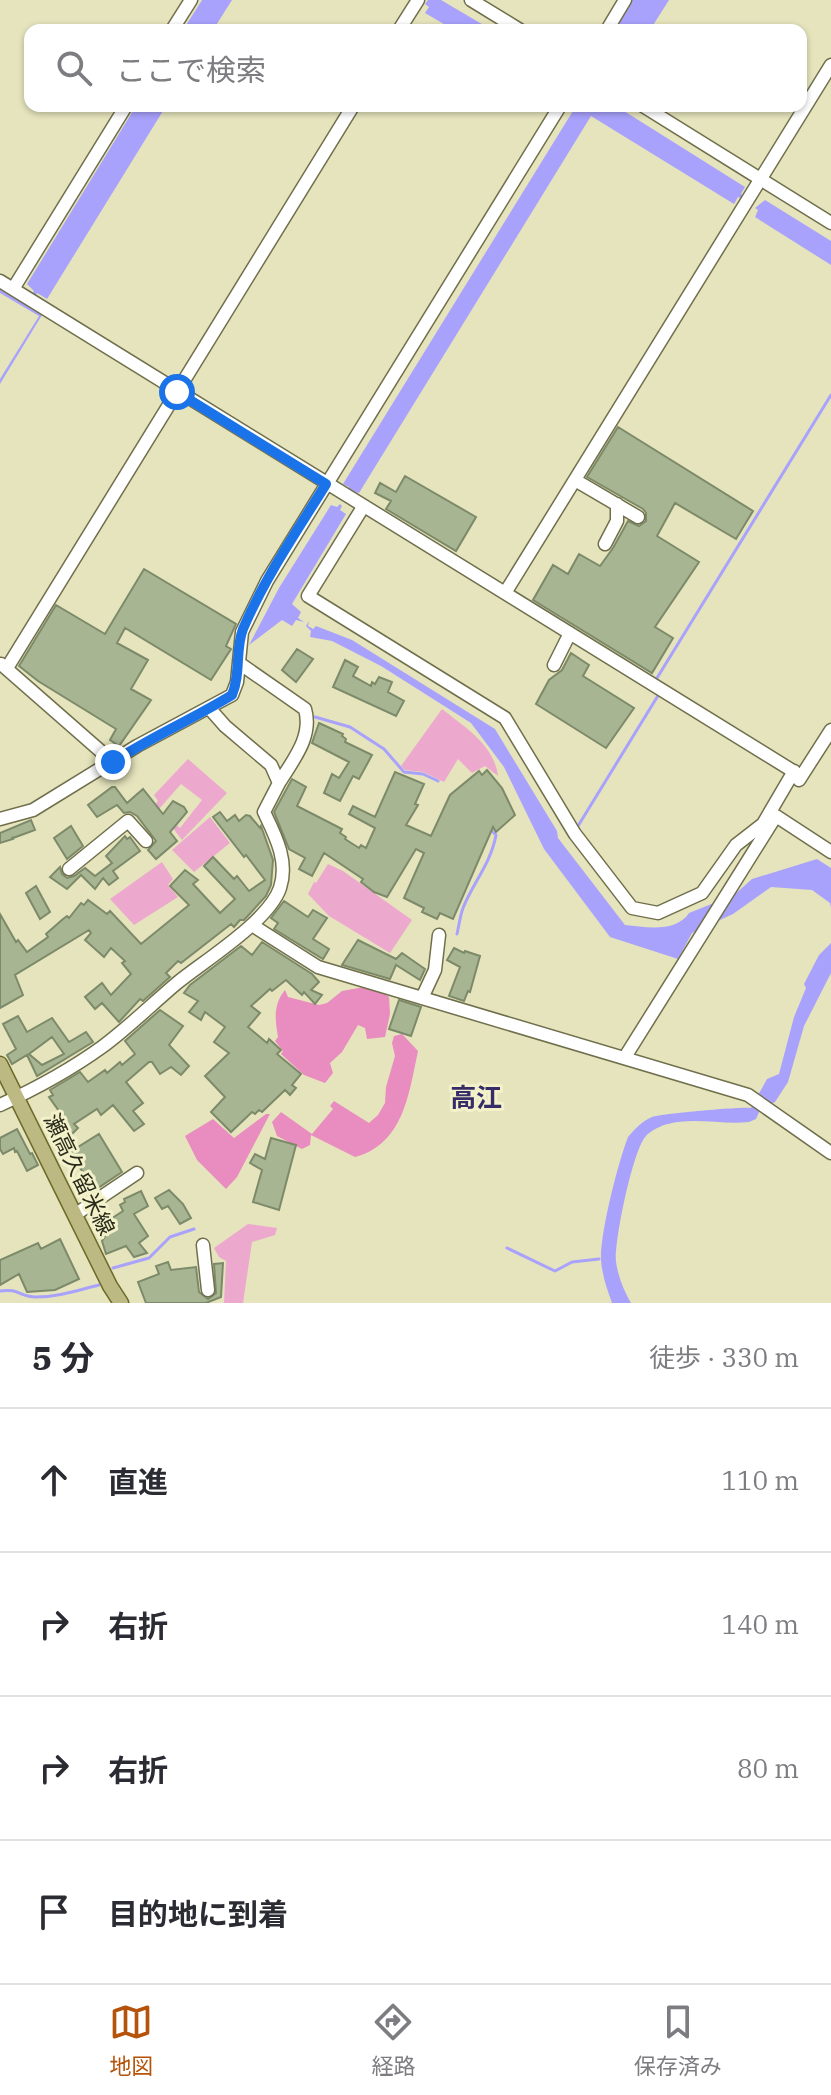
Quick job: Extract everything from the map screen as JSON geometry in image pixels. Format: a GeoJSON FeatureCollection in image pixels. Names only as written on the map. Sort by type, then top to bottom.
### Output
{"type":"FeatureCollection","features":[{"type":"Feature","properties":{"kind":"main road","name":"瀬高久留米線"},"geometry":{"type":"LineString","coordinates":[[0,1064],[121,1303]]}},
{"type":"Feature","properties":{"kind":"street"},"geometry":{"type":"LineString","coordinates":[[176,24],[191,0]]}},
{"type":"Feature","properties":{"kind":"street"},"geometry":{"type":"LineString","coordinates":[[471,0],[510,24]]}},
{"type":"Feature","properties":{"kind":"street"},"geometry":{"type":"LineString","coordinates":[[611,24],[625,0]]}},
{"type":"Feature","properties":{"kind":"street"},"geometry":{"type":"LineString","coordinates":[[403,24],[415,4]]}},
{"type":"Feature","properties":{"kind":"street"},"geometry":{"type":"LineString","coordinates":[[807,104],[831,65]]}},
{"type":"Feature","properties":{"kind":"street"},"geometry":{"type":"LineString","coordinates":[[13,289],[122,112]]}},
{"type":"Feature","properties":{"kind":"street"},"geometry":{"type":"LineString","coordinates":[[113,762],[3,665],[177,392],[349,112]]}},
{"type":"Feature","properties":{"kind":"street"},"geometry":{"type":"LineString","coordinates":[[0,819],[33,810],[137,746],[232,695],[237,682],[242,632],[267,581],[556,112]]}},
{"type":"Feature","properties":{"kind":"street"},"geometry":{"type":"LineString","coordinates":[[652,112],[758,184],[831,223]]}},
{"type":"Feature","properties":{"kind":"street"},"geometry":{"type":"LineString","coordinates":[[505,593],[802,112]]}},
{"type":"Feature","properties":{"kind":"street"},"geometry":{"type":"LineString","coordinates":[[0,281],[798,773]]}},
{"type":"Feature","properties":{"kind":"street"},"geometry":{"type":"LineString","coordinates":[[575,480],[638,517]]}},
{"type":"Feature","properties":{"kind":"street"},"geometry":{"type":"LineString","coordinates":[[605,544],[617,521],[617,504]]}},
{"type":"Feature","properties":{"kind":"street"},"geometry":{"type":"LineString","coordinates":[[363,507],[308,596],[505,718],[575,834],[632,908],[658,913],[702,893],[736,845],[763,824],[831,730]]}},
{"type":"Feature","properties":{"kind":"street"},"geometry":{"type":"LineString","coordinates":[[310,615],[319,602]]}},
{"type":"Feature","properties":{"kind":"street"},"geometry":{"type":"LineString","coordinates":[[554,665],[570,633]]}},
{"type":"Feature","properties":{"kind":"street"},"geometry":{"type":"LineString","coordinates":[[0,1105],[102,1047],[179,981],[252,925],[280,889],[280,845],[264,812],[308,733],[309,721],[305,709],[239,663]]}},
{"type":"Feature","properties":{"kind":"street"},"geometry":{"type":"LineString","coordinates":[[210,709],[271,765],[279,783]]}},
{"type":"Feature","properties":{"kind":"street"},"geometry":{"type":"LineString","coordinates":[[625,1057],[776,816],[798,773]]}},
{"type":"Feature","properties":{"kind":"street"},"geometry":{"type":"LineString","coordinates":[[776,816],[831,852]]}},
{"type":"Feature","properties":{"kind":"street"},"geometry":{"type":"LineString","coordinates":[[69,869],[128,821],[146,841]]}},
{"type":"Feature","properties":{"kind":"street"},"geometry":{"type":"LineString","coordinates":[[252,925],[318,967],[748,1095],[831,1153]]}},
{"type":"Feature","properties":{"kind":"street"},"geometry":{"type":"LineString","coordinates":[[422,998],[435,970],[439,935]]}},
{"type":"Feature","properties":{"kind":"street"},"geometry":{"type":"LineString","coordinates":[[76,1214],[137,1173]]}},
{"type":"Feature","properties":{"kind":"street"},"geometry":{"type":"LineString","coordinates":[[203,1245],[208,1290]]}},
{"type":"Feature","properties":{"kind":"shaded area"},"geometry":{"type":"Polygon","coordinates":[[[202,0],[232,0],[217,24],[187,24],[202,0]]]}},
{"type":"Feature","properties":{"kind":"shaded area"},"geometry":{"type":"Polygon","coordinates":[[[428,0],[441,0],[482,24],[444,24],[425,13],[429,7],[425,4],[428,0]]]}},
{"type":"Feature","properties":{"kind":"shaded area"},"geometry":{"type":"Polygon","coordinates":[[[632,0],[669,0],[654,24],[618,24],[632,0]]]}},
{"type":"Feature","properties":{"kind":"shaded area"},"geometry":{"type":"Polygon","coordinates":[[[132,112],[162,112],[47,299],[37,293],[29,307],[42,315],[0,384],[0,379],[39,316],[0,293],[0,289],[26,304],[34,291],[27,284],[132,112]]]}},
{"type":"Feature","properties":{"kind":"shaded area"},"geometry":{"type":"Polygon","coordinates":[[[572,112],[626,112],[745,187],[741,194],[744,196],[742,199],[738,197],[734,204],[591,116],[359,493],[347,490],[349,487],[343,484],[572,112]]]}},
{"type":"Feature","properties":{"kind":"shaded area"},"geometry":{"type":"Polygon","coordinates":[[[765,200],[831,241],[831,265],[755,217],[758,210],[755,208],[765,200]]]}},
{"type":"Feature","properties":{"kind":"shaded area"},"geometry":{"type":"Polygon","coordinates":[[[340,504],[340,510],[346,514],[292,604],[301,612],[298,618],[304,622],[296,620],[292,626],[282,620],[249,645],[279,588],[331,505],[337,507],[340,504]]]}},
{"type":"Feature","properties":{"kind":"shaded area"},"geometry":{"type":"Polygon","coordinates":[[[309,621],[308,626],[313,629],[316,626],[352,640],[495,729],[557,831],[558,838],[625,925],[660,927],[676,924],[689,913],[734,895],[752,879],[817,859],[831,868],[831,908],[830,903],[812,890],[771,887],[733,914],[692,933],[678,959],[610,937],[544,849],[504,767],[471,723],[381,666],[332,641],[310,637],[311,631],[306,626],[309,621]]]}},
{"type":"Feature","properties":{"kind":"shaded area"},"geometry":{"type":"Polygon","coordinates":[[[442,709],[485,746],[498,776],[485,766],[472,773],[458,759],[444,782],[401,766],[442,709]]]}},
{"type":"Feature","properties":{"kind":"shaded area"},"geometry":{"type":"Polygon","coordinates":[[[188,759],[227,793],[182,840],[160,811],[180,828],[202,800],[181,784],[159,809],[154,795],[188,759]]]}},
{"type":"Feature","properties":{"kind":"shaded area"},"geometry":{"type":"Polygon","coordinates":[[[210,817],[230,843],[194,872],[172,850],[210,817]]]}},
{"type":"Feature","properties":{"kind":"shaded area"},"geometry":{"type":"Polygon","coordinates":[[[162,862],[173,879],[168,885],[178,897],[134,925],[110,899],[162,862]]]}},
{"type":"Feature","properties":{"kind":"shaded area"},"geometry":{"type":"Polygon","coordinates":[[[328,864],[343,871],[412,920],[390,953],[329,916],[308,894],[328,864]]]}},
{"type":"Feature","properties":{"kind":"shaded area"},"geometry":{"type":"Polygon","coordinates":[[[831,943],[831,973],[804,1026],[788,1082],[775,1102],[760,1110],[756,1119],[749,1122],[678,1122],[656,1128],[641,1144],[625,1196],[616,1251],[618,1273],[631,1303],[612,1303],[602,1271],[601,1248],[610,1198],[628,1137],[652,1117],[751,1108],[767,1079],[779,1074],[794,1017],[806,988],[804,984],[819,955],[831,943]]]}},
{"type":"Feature","properties":{"kind":"shaded area"},"geometry":{"type":"Polygon","coordinates":[[[377,988],[389,997],[390,1014],[385,1037],[367,1039],[365,1028],[358,1025],[342,1052],[330,1063],[333,1073],[325,1083],[304,1075],[281,1054],[283,1051],[275,1041],[278,1037],[276,1012],[285,990],[288,997],[319,1005],[327,1003],[342,991],[377,988]]]}},
{"type":"Feature","properties":{"kind":"shaded area"},"geometry":{"type":"Polygon","coordinates":[[[402,1034],[418,1051],[402,1115],[384,1141],[355,1157],[311,1135],[310,1145],[302,1149],[277,1136],[272,1122],[281,1112],[312,1134],[333,1109],[330,1106],[334,1101],[369,1123],[385,1103],[395,1056],[392,1043],[394,1036],[402,1034]]]}},
{"type":"Feature","properties":{"kind":"shaded area"},"geometry":{"type":"Polygon","coordinates":[[[270,1114],[237,1177],[226,1189],[197,1160],[185,1136],[213,1119],[234,1138],[270,1114]]]}},
{"type":"Feature","properties":{"kind":"shaded area"},"geometry":{"type":"Polygon","coordinates":[[[248,1224],[277,1228],[275,1235],[252,1242],[243,1303],[224,1303],[226,1261],[219,1257],[214,1248],[248,1224]]]}},
{"type":"Feature","properties":{"kind":"building"},"geometry":{"type":"Polygon","coordinates":[[[618,427],[753,511],[736,539],[675,503],[657,536],[699,562],[655,627],[673,638],[652,673],[533,600],[553,565],[568,574],[579,554],[600,566],[628,521],[639,526],[646,521],[643,509],[587,477],[618,427]]]}},
{"type":"Feature","properties":{"kind":"building"},"geometry":{"type":"Polygon","coordinates":[[[405,476],[476,517],[456,551],[386,509],[391,501],[375,493],[380,483],[396,492],[405,476]]]}},
{"type":"Feature","properties":{"kind":"building"},"geometry":{"type":"Polygon","coordinates":[[[144,569],[236,624],[226,646],[231,649],[211,680],[125,628],[117,643],[148,660],[131,689],[151,700],[119,746],[110,740],[116,729],[19,666],[56,605],[105,634],[144,569]]]}},
{"type":"Feature","properties":{"kind":"building"},"geometry":{"type":"Polygon","coordinates":[[[297,649],[313,659],[296,682],[282,670],[297,649]]]}},
{"type":"Feature","properties":{"kind":"building"},"geometry":{"type":"Polygon","coordinates":[[[571,653],[589,665],[583,676],[634,708],[606,748],[536,704],[549,680],[562,670],[571,653]]]}},
{"type":"Feature","properties":{"kind":"building"},"geometry":{"type":"Polygon","coordinates":[[[345,660],[358,667],[353,676],[371,686],[379,677],[392,682],[388,692],[404,701],[396,716],[333,687],[345,660]]]}},
{"type":"Feature","properties":{"kind":"building"},"geometry":{"type":"Polygon","coordinates":[[[319,723],[343,734],[345,742],[372,755],[359,779],[353,776],[340,801],[324,793],[332,774],[339,778],[349,762],[312,743],[319,723]]]}},
{"type":"Feature","properties":{"kind":"building"},"geometry":{"type":"Polygon","coordinates":[[[487,770],[502,788],[515,815],[496,832],[493,827],[453,919],[440,913],[437,919],[404,898],[424,853],[416,849],[387,897],[374,892],[361,882],[363,879],[324,853],[312,876],[299,869],[305,858],[289,849],[274,812],[292,779],[306,787],[297,806],[342,829],[340,833],[345,839],[359,848],[361,845],[366,848],[375,828],[349,814],[353,806],[375,817],[395,772],[424,784],[415,804],[418,805],[406,825],[431,836],[450,795],[479,771],[482,775],[487,770]]]}},
{"type":"Feature","properties":{"kind":"building"},"geometry":{"type":"Polygon","coordinates":[[[112,787],[127,803],[143,789],[163,814],[173,801],[184,807],[187,812],[170,832],[177,841],[156,859],[148,850],[156,841],[137,816],[124,813],[117,805],[97,817],[88,805],[112,787]]]}},
{"type":"Feature","properties":{"kind":"building"},"geometry":{"type":"Polygon","coordinates":[[[220,812],[227,821],[235,815],[239,821],[246,815],[250,816],[261,826],[273,860],[271,885],[266,896],[244,920],[234,927],[231,924],[181,963],[178,961],[166,973],[170,977],[143,1001],[140,999],[119,1022],[102,1003],[95,1009],[85,997],[102,983],[111,995],[131,974],[122,963],[125,961],[111,948],[104,957],[85,940],[91,933],[89,930],[15,975],[23,995],[0,1008],[0,914],[16,942],[18,940],[27,952],[88,900],[107,914],[110,911],[141,944],[189,905],[170,886],[185,870],[198,880],[193,884],[220,913],[235,899],[204,866],[213,857],[234,879],[237,876],[249,891],[265,880],[213,817],[220,812]]]}},
{"type":"Feature","properties":{"kind":"building"},"geometry":{"type":"Polygon","coordinates":[[[31,820],[35,830],[0,843],[0,833],[31,820]]]}},
{"type":"Feature","properties":{"kind":"building"},"geometry":{"type":"Polygon","coordinates":[[[71,826],[83,846],[67,859],[54,838],[71,826]]]}},
{"type":"Feature","properties":{"kind":"building"},"geometry":{"type":"Polygon","coordinates":[[[125,836],[127,839],[130,837],[140,851],[113,871],[118,878],[109,885],[103,878],[95,889],[81,875],[67,889],[50,877],[60,867],[67,878],[85,868],[95,876],[112,863],[106,856],[125,836]]]}},
{"type":"Feature","properties":{"kind":"building"},"geometry":{"type":"Polygon","coordinates":[[[36,886],[50,912],[40,919],[26,893],[36,886]]]}},
{"type":"Feature","properties":{"kind":"building"},"geometry":{"type":"Polygon","coordinates":[[[284,901],[308,917],[313,910],[327,918],[313,939],[329,949],[323,959],[274,929],[278,923],[271,918],[284,901]]]}},
{"type":"Feature","properties":{"kind":"building"},"geometry":{"type":"Polygon","coordinates":[[[358,940],[396,959],[402,953],[425,969],[420,980],[396,965],[390,979],[342,965],[358,940]]]}},
{"type":"Feature","properties":{"kind":"building"},"geometry":{"type":"Polygon","coordinates":[[[262,942],[312,974],[319,982],[311,990],[322,995],[315,1004],[286,980],[251,1006],[260,1013],[248,1027],[267,1043],[269,1039],[281,1050],[277,1054],[301,1074],[292,1085],[296,1088],[290,1095],[285,1090],[262,1112],[252,1112],[231,1132],[211,1112],[225,1097],[205,1076],[229,1053],[214,1042],[225,1027],[205,1012],[201,1020],[189,1012],[198,1001],[184,993],[241,946],[252,955],[262,942]]]}},
{"type":"Feature","properties":{"kind":"building"},"geometry":{"type":"Polygon","coordinates":[[[454,948],[480,956],[470,992],[464,1001],[449,996],[460,967],[447,960],[454,948]]]}},
{"type":"Feature","properties":{"kind":"building"},"geometry":{"type":"Polygon","coordinates":[[[399,1000],[421,1007],[411,1036],[389,1029],[399,1000]]]}},
{"type":"Feature","properties":{"kind":"building"},"geometry":{"type":"Polygon","coordinates":[[[160,1010],[183,1026],[169,1045],[189,1066],[181,1075],[171,1067],[160,1074],[149,1062],[126,1082],[143,1103],[133,1111],[144,1124],[134,1131],[113,1105],[101,1115],[97,1109],[74,1124],[78,1128],[69,1137],[62,1130],[55,1138],[46,1130],[61,1114],[49,1097],[53,1095],[50,1090],[80,1072],[88,1082],[105,1070],[107,1073],[120,1062],[122,1065],[135,1054],[125,1041],[160,1010]]]}},
{"type":"Feature","properties":{"kind":"building"},"geometry":{"type":"Polygon","coordinates":[[[18,1016],[27,1032],[52,1018],[69,1042],[86,1032],[93,1042],[37,1076],[27,1055],[12,1064],[7,1055],[16,1049],[3,1024],[18,1016]],[[52,1037],[29,1054],[42,1065],[64,1054],[52,1037]]]}},
{"type":"Feature","properties":{"kind":"building"},"geometry":{"type":"Polygon","coordinates":[[[17,1129],[38,1165],[27,1171],[14,1148],[3,1154],[0,1149],[0,1138],[17,1129]]]}},
{"type":"Feature","properties":{"kind":"building"},"geometry":{"type":"Polygon","coordinates":[[[99,1134],[122,1172],[89,1194],[78,1178],[84,1174],[70,1152],[99,1134]]]}},
{"type":"Feature","properties":{"kind":"building"},"geometry":{"type":"Polygon","coordinates":[[[271,1138],[296,1145],[279,1210],[253,1202],[262,1170],[250,1163],[255,1154],[265,1159],[271,1138]]]}},
{"type":"Feature","properties":{"kind":"building"},"geometry":{"type":"Polygon","coordinates":[[[169,1190],[191,1218],[180,1224],[168,1206],[162,1209],[155,1198],[169,1190]]]}},
{"type":"Feature","properties":{"kind":"building"},"geometry":{"type":"Polygon","coordinates":[[[141,1191],[148,1206],[134,1214],[148,1236],[139,1243],[147,1253],[134,1257],[126,1246],[106,1254],[102,1241],[108,1232],[103,1224],[123,1211],[120,1205],[125,1202],[124,1199],[141,1191]]]}},
{"type":"Feature","properties":{"kind":"building"},"geometry":{"type":"Polygon","coordinates":[[[60,1239],[79,1279],[55,1290],[27,1292],[19,1274],[0,1285],[0,1260],[38,1243],[41,1249],[60,1239]]]}},
{"type":"Feature","properties":{"kind":"building"},"geometry":{"type":"Polygon","coordinates":[[[168,1262],[171,1270],[196,1267],[199,1292],[208,1299],[216,1293],[214,1264],[223,1263],[221,1297],[206,1303],[146,1303],[138,1282],[159,1274],[156,1266],[168,1262]]]}},
{"type":"Feature","properties":{"kind":"waterway"},"geometry":{"type":"LineString","coordinates":[[657,678],[831,395]]}},
{"type":"Feature","properties":{"kind":"waterway"},"geometry":{"type":"LineString","coordinates":[[578,826],[659,694]]}},
{"type":"Feature","properties":{"kind":"waterway"},"geometry":{"type":"LineString","coordinates":[[315,717],[350,727],[384,749],[404,772],[423,774],[438,781]]}},
{"type":"Feature","properties":{"kind":"waterway"},"geometry":{"type":"LineString","coordinates":[[457,934],[463,908],[494,845],[496,835],[490,829]]}},
{"type":"Feature","properties":{"kind":"waterway"},"geometry":{"type":"LineString","coordinates":[[113,1268],[149,1258],[170,1237],[194,1229]]}},
{"type":"Feature","properties":{"kind":"waterway"},"geometry":{"type":"LineString","coordinates":[[507,1248],[555,1271],[572,1262],[599,1259]]}},
{"type":"Feature","properties":{"kind":"waterway"},"geometry":{"type":"LineString","coordinates":[[0,1291],[44,1297],[99,1285]]}},
{"type":"Feature","properties":{"kind":"district","name":"高江"},"geometry":{"type":"Point","coordinates":[476,1097]}},
{"type":"Feature","properties":{"kind":"route"},"geometry":{"type":"LineString","coordinates":[[113,762],[232,695],[237,682],[242,632],[267,581],[326,484],[177,392]]}}]}
